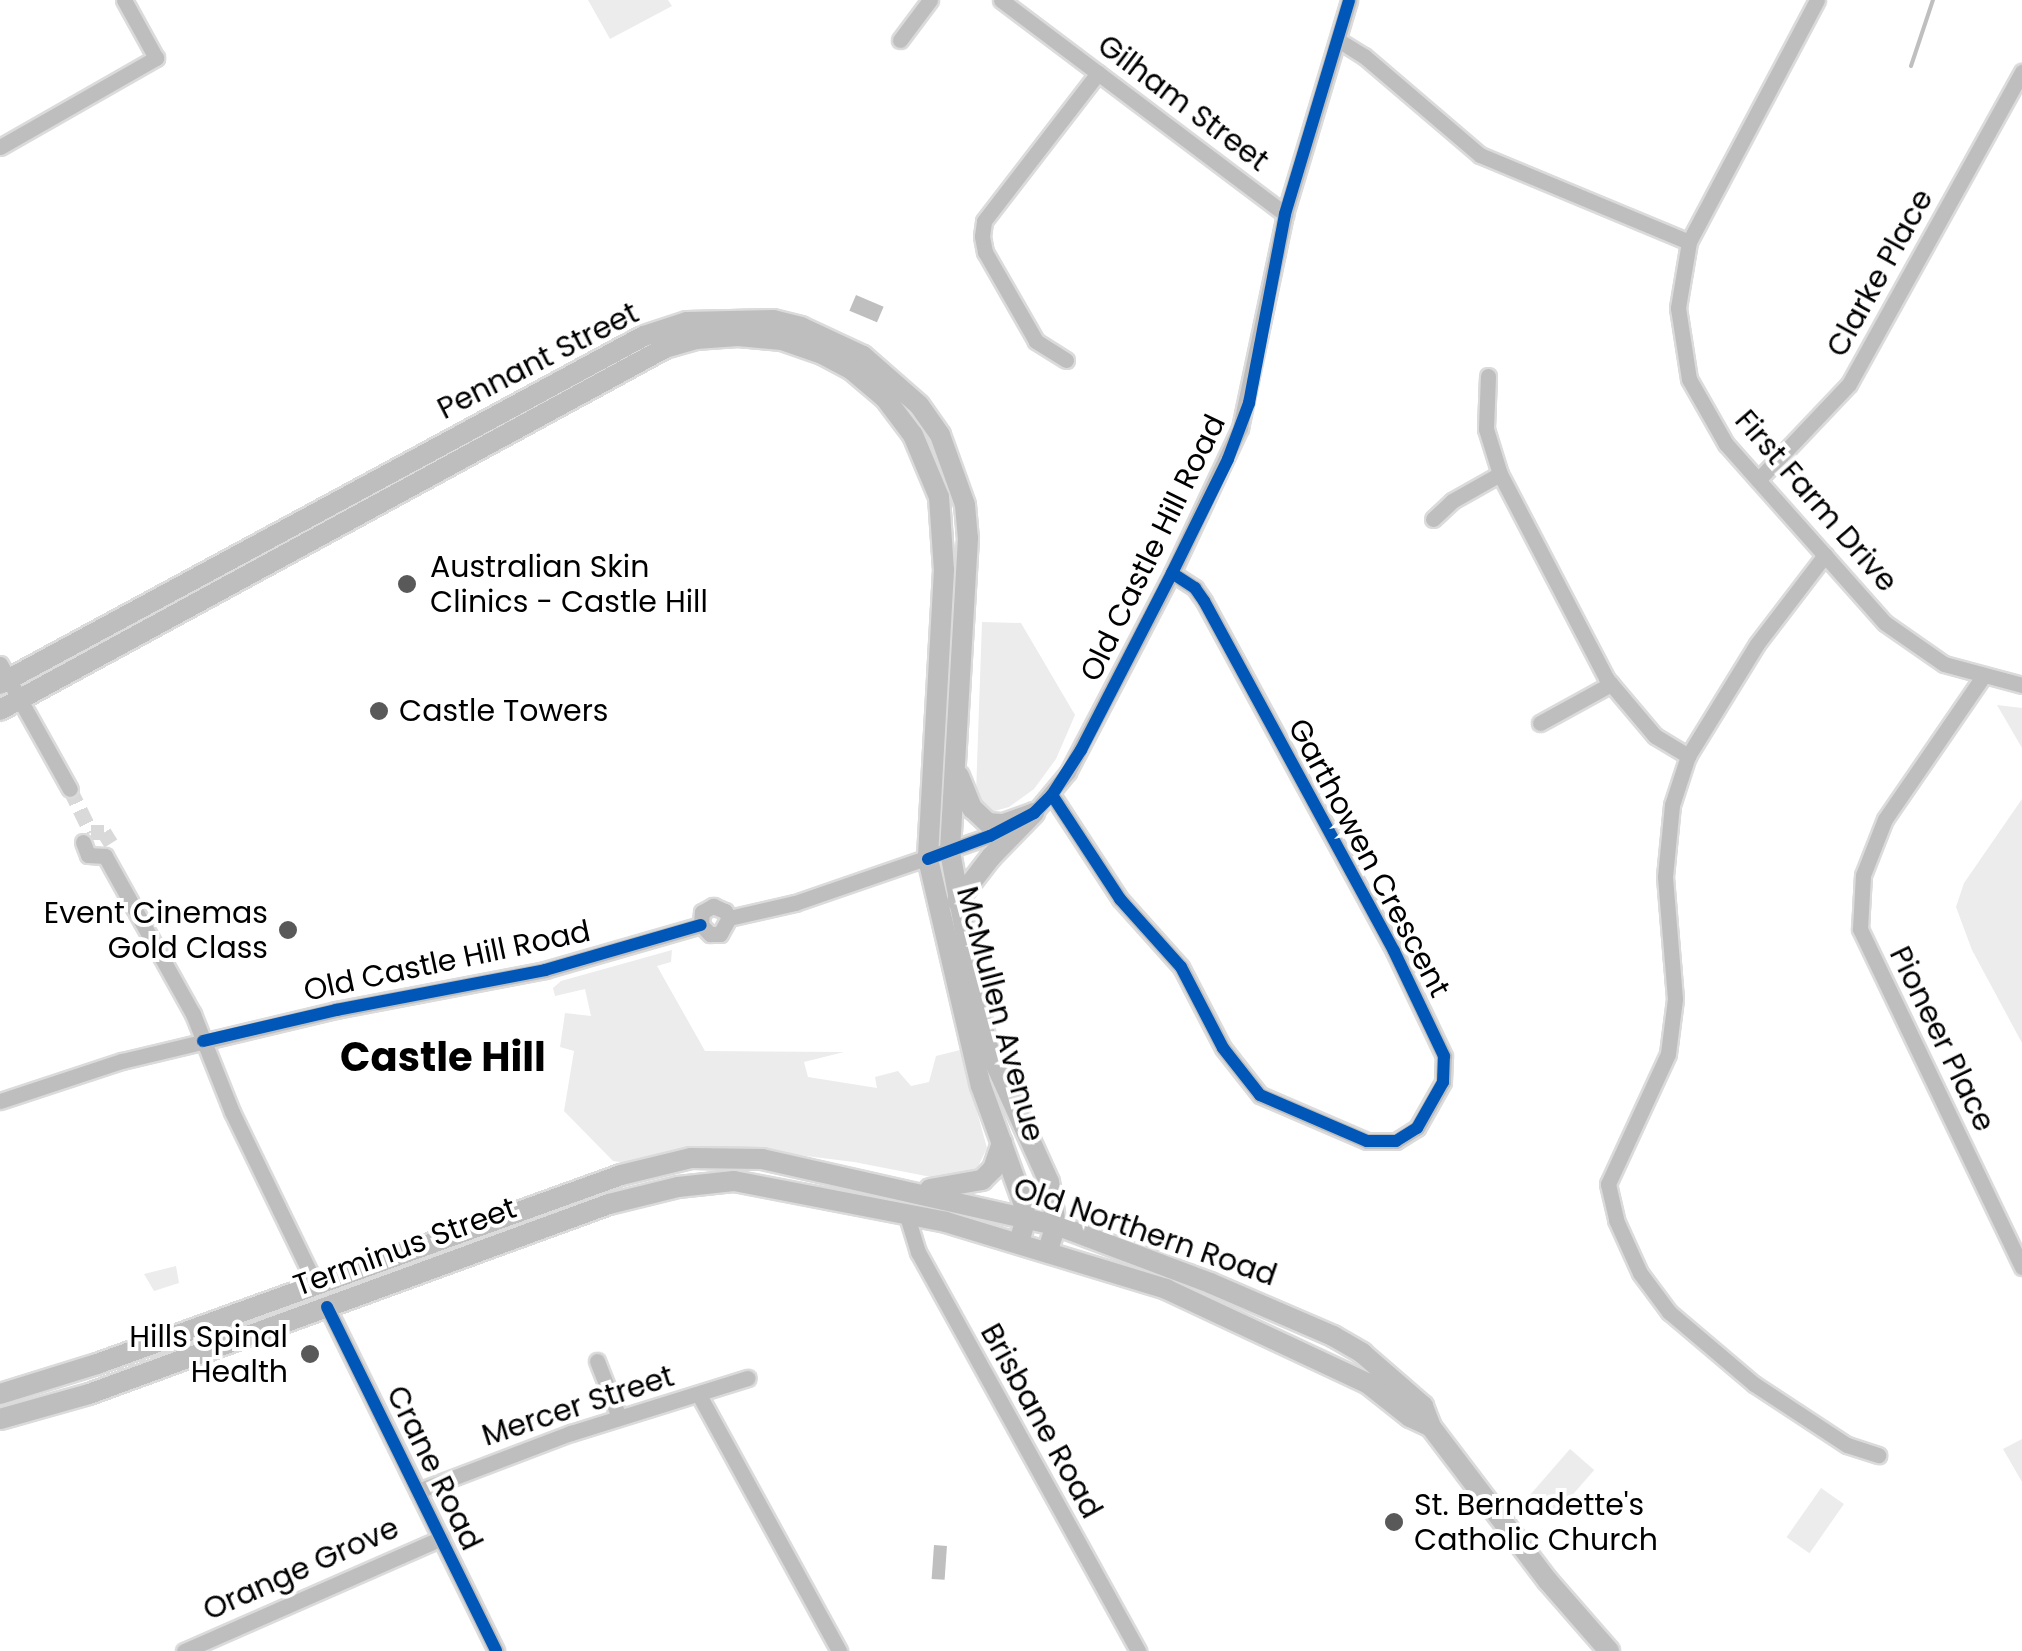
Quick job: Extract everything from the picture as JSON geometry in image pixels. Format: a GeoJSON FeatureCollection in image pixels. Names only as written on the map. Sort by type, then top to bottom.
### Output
{"type":"FeatureCollection","features":[{"type":"Feature","properties":{"kind":"main road","name":"Pennant Street"},"geometry":{"type":"LineString","coordinates":[[3,676],[644,336],[687,322],[773,320],[828,338],[887,372],[919,404],[956,473],[968,538],[950,852]]}},
{"type":"Feature","properties":{"kind":"main road","name":"Pennant Street"},"geometry":{"type":"LineString","coordinates":[[0,710],[640,359],[696,339],[738,336],[782,340],[852,370],[885,398],[913,435],[939,498],[944,570],[928,858]]}},
{"type":"Feature","properties":{"kind":"main road"},"geometry":{"type":"LineString","coordinates":[[956,765],[972,808],[988,823],[1004,824],[1034,813]]}},
{"type":"Feature","properties":{"kind":"main road"},"geometry":{"type":"LineString","coordinates":[[957,901],[991,856],[1034,813]]}},
{"type":"Feature","properties":{"kind":"main road","name":"McMullen Avenue"},"geometry":{"type":"LineString","coordinates":[[950,852],[986,1043],[1043,1165],[1056,1226]]}},
{"type":"Feature","properties":{"kind":"main road","name":"McMullen Avenue"},"geometry":{"type":"LineString","coordinates":[[928,858],[982,1086],[1026,1218]]}},
{"type":"Feature","properties":{"kind":"main road"},"geometry":{"type":"LineString","coordinates":[[906,1213],[903,1190],[954,1188],[982,1180],[993,1169],[1002,1143]]}},
{"type":"Feature","properties":{"kind":"main road","name":"Old Northern Road"},"geometry":{"type":"LineString","coordinates":[[621,1175],[725,1156],[800,1165],[1056,1226],[1210,1283],[1333,1336],[1423,1406],[1431,1428],[1548,1581],[1609,1651]]}},
{"type":"Feature","properties":{"kind":"main road","name":"Terminus Street"},"geometry":{"type":"LineString","coordinates":[[0,1394],[621,1175]]}},
{"type":"Feature","properties":{"kind":"main road","name":"Old Northern Road"},"geometry":{"type":"LineString","coordinates":[[660,1190],[716,1182],[751,1183],[906,1213],[1048,1250],[1166,1289],[1232,1317],[1367,1382],[1410,1417],[1431,1428]]}},
{"type":"Feature","properties":{"kind":"main road"},"geometry":{"type":"LineString","coordinates":[[577,1189],[584,1212]]}},
{"type":"Feature","properties":{"kind":"main road","name":"Terminus Street"},"geometry":{"type":"LineString","coordinates":[[0,1418],[89,1394],[584,1212],[660,1190]]}},
{"type":"Feature","properties":{"kind":"main road"},"geometry":{"type":"LineString","coordinates":[[1019,1242],[1026,1218]]}},
{"type":"Feature","properties":{"kind":"main road"},"geometry":{"type":"LineString","coordinates":[[1048,1250],[1056,1226]]}},
{"type":"Feature","properties":{"kind":"main road","name":"Crane Road"},"geometry":{"type":"LineString","coordinates":[[316,1285],[327,1307]]}},
{"type":"Feature","properties":{"kind":"street"},"geometry":{"type":"LineString","coordinates":[[0,146],[156,58],[124,0]]}},
{"type":"Feature","properties":{"kind":"street"},"geometry":{"type":"LineString","coordinates":[[900,40],[930,0]]}},
{"type":"Feature","properties":{"kind":"street","name":"Gilham Street"},"geometry":{"type":"LineString","coordinates":[[1001,0],[1285,214]]}},
{"type":"Feature","properties":{"kind":"street","name":"Old Castle Hill Road"},"geometry":{"type":"LineString","coordinates":[[203,1041],[336,1010],[545,970],[701,925],[710,934],[720,934],[729,918],[795,903],[950,852],[1034,813],[1052,795],[1081,750],[1228,460],[1249,403],[1285,214],[1349,0]]}},
{"type":"Feature","properties":{"kind":"street","name":"First Farm Drive"},"geometry":{"type":"LineString","coordinates":[[1817,0],[1689,242],[1678,308],[1689,380],[1704,411],[1758,480],[1885,623],[1925,653],[1982,678],[2022,686]]}},
{"type":"Feature","properties":{"kind":"street"},"geometry":{"type":"LineString","coordinates":[[1338,40],[1364,56],[1480,155],[1689,242]]}},
{"type":"Feature","properties":{"kind":"street","name":"Clarke Place"},"geometry":{"type":"LineString","coordinates":[[1758,480],[1849,384],[2022,72]]}},
{"type":"Feature","properties":{"kind":"street"},"geometry":{"type":"LineString","coordinates":[[1066,360],[1036,341],[985,252],[982,236],[984,221],[1098,73]]}},
{"type":"Feature","properties":{"kind":"street"},"geometry":{"type":"LineString","coordinates":[[1488,376],[1486,429],[1500,474],[1611,684],[1655,736],[1688,756]]}},
{"type":"Feature","properties":{"kind":"street"},"geometry":{"type":"LineString","coordinates":[[1432,519],[1452,501],[1500,474]]}},
{"type":"Feature","properties":{"kind":"street"},"geometry":{"type":"LineString","coordinates":[[1825,555],[1756,644],[1688,756],[1672,805],[1665,877],[1675,1000],[1668,1054],[1608,1184],[1616,1220],[1640,1274],[1669,1312],[1718,1356],[1847,1445],[1878,1454]]}},
{"type":"Feature","properties":{"kind":"street","name":"Garthowen Crescent"},"geometry":{"type":"LineString","coordinates":[[1052,795],[1130,912],[1181,968],[1224,1048],[1260,1096],[1366,1141],[1396,1142],[1418,1128],[1443,1082],[1444,1056],[1394,951],[1204,602],[1195,588],[1172,573]]}},
{"type":"Feature","properties":{"kind":"street"},"geometry":{"type":"LineString","coordinates":[[3,676],[20,699],[70,790]]}},
{"type":"Feature","properties":{"kind":"street","name":"Pioneer Place"},"geometry":{"type":"LineString","coordinates":[[1982,678],[1886,819],[1863,875],[1860,930],[2022,1267]]}},
{"type":"Feature","properties":{"kind":"street"},"geometry":{"type":"LineString","coordinates":[[1540,722],[1611,684]]}},
{"type":"Feature","properties":{"kind":"street","name":"Crane Road"},"geometry":{"type":"LineString","coordinates":[[83,842],[88,855],[108,850],[193,1014],[232,1112],[316,1285]]}},
{"type":"Feature","properties":{"kind":"street"},"geometry":{"type":"LineString","coordinates":[[0,1101],[122,1061],[203,1041]]}},
{"type":"Feature","properties":{"kind":"street","name":"Brisbane Road"},"geometry":{"type":"LineString","coordinates":[[906,1213],[926,1269],[1133,1649]]}},
{"type":"Feature","properties":{"kind":"street","name":"Crane Road"},"geometry":{"type":"LineString","coordinates":[[327,1307],[496,1651]]}},
{"type":"Feature","properties":{"kind":"street"},"geometry":{"type":"LineString","coordinates":[[597,1362],[619,1417]]}},
{"type":"Feature","properties":{"kind":"street","name":"Mercer Street"},"geometry":{"type":"LineString","coordinates":[[418,1491],[619,1417],[748,1378]]}},
{"type":"Feature","properties":{"kind":"street","name":"Mercer Street"},"geometry":{"type":"LineString","coordinates":[[700,1395],[839,1651]]}},
{"type":"Feature","properties":{"kind":"street","name":"Orange Grove"},"geometry":{"type":"LineString","coordinates":[[184,1651],[441,1538]]}},
{"type":"Feature","properties":{"kind":"shaded area"},"geometry":{"type":"Polygon","coordinates":[[[588,0],[668,0],[672,6],[610,39],[588,0]]]}},
{"type":"Feature","properties":{"kind":"shaded area"},"geometry":{"type":"Polygon","coordinates":[[[856,295],[884,307],[877,322],[849,311],[856,295]]]}},
{"type":"Feature","properties":{"kind":"shaded area"},"geometry":{"type":"Polygon","coordinates":[[[982,622],[1021,623],[1075,715],[1056,759],[1034,789],[1009,807],[991,812],[976,794],[982,622]]]}},
{"type":"Feature","properties":{"kind":"shaded area"},"geometry":{"type":"Polygon","coordinates":[[[1997,705],[2022,708],[2022,748],[1997,705]]]}},
{"type":"Feature","properties":{"kind":"shaded area"},"geometry":{"type":"Polygon","coordinates":[[[2022,799],[2022,1043],[1972,950],[1956,907],[1964,883],[2022,799]]]}},
{"type":"Feature","properties":{"kind":"shaded area"},"geometry":{"type":"Polygon","coordinates":[[[672,950],[671,962],[657,966],[705,1051],[844,1052],[804,1062],[808,1077],[877,1088],[875,1077],[898,1071],[911,1086],[929,1082],[936,1056],[960,1050],[987,1148],[974,1175],[931,1177],[854,1162],[735,1147],[686,1149],[627,1163],[613,1161],[564,1111],[574,1051],[560,1047],[565,1013],[591,1016],[585,989],[555,996],[553,988],[561,981],[672,950]]]}},
{"type":"Feature","properties":{"kind":"shaded area"},"geometry":{"type":"Polygon","coordinates":[[[176,1266],[179,1283],[154,1291],[144,1274],[176,1266]]]}},
{"type":"Feature","properties":{"kind":"shaded area"},"geometry":{"type":"Polygon","coordinates":[[[2022,1439],[2022,1482],[2003,1449],[2022,1439]]]}},
{"type":"Feature","properties":{"kind":"shaded area"},"geometry":{"type":"Polygon","coordinates":[[[1570,1449],[1594,1470],[1552,1519],[1527,1498],[1570,1449]]]}},
{"type":"Feature","properties":{"kind":"shaded area"},"geometry":{"type":"Polygon","coordinates":[[[1821,1488],[1844,1504],[1810,1553],[1787,1537],[1821,1488]]]}},
{"type":"Feature","properties":{"kind":"shaded area"},"geometry":{"type":"Polygon","coordinates":[[[934,1545],[947,1546],[945,1580],[932,1579],[934,1545]]]}},
{"type":"Feature","properties":{"kind":"waterway"},"geometry":{"type":"LineString","coordinates":[[1911,66],[1933,0]]}},
{"type":"Feature","properties":{"kind":"tunnel"},"geometry":{"type":"LineString","coordinates":[[70,789],[91,832]]}},
{"type":"Feature","properties":{"kind":"tunnel"},"geometry":{"type":"LineString","coordinates":[[91,832],[104,832],[111,843]]}},
{"type":"Feature","properties":{"kind":"cycle path"},"geometry":{"type":"LineString","coordinates":[[928,859],[990,836],[1034,813],[1052,795],[1081,750],[1228,459],[1249,403],[1285,214],[1349,0]]}},
{"type":"Feature","properties":{"kind":"cycle path"},"geometry":{"type":"LineString","coordinates":[[1052,795],[1120,899],[1181,967],[1223,1048],[1260,1095],[1367,1141],[1396,1141],[1417,1128],[1443,1082],[1444,1056],[1394,951],[1204,601],[1195,588],[1172,573]]}},
{"type":"Feature","properties":{"kind":"cycle path"},"geometry":{"type":"LineString","coordinates":[[203,1041],[336,1010],[545,970],[701,925]]}},
{"type":"Feature","properties":{"kind":"cycle path"},"geometry":{"type":"LineString","coordinates":[[327,1307],[496,1651]]}},
{"type":"Feature","properties":{"kind":"place","name":"Australian Skin Clinics - Castle Hill"},"geometry":{"type":"Point","coordinates":[407,584]}},
{"type":"Feature","properties":{"kind":"place","name":"Castle Towers"},"geometry":{"type":"Point","coordinates":[379,711]}},
{"type":"Feature","properties":{"kind":"place","name":"Event Cinemas Gold Class"},"geometry":{"type":"Point","coordinates":[288,930]}},
{"type":"Feature","properties":{"kind":"place","name":"Hills Spinal Health"},"geometry":{"type":"Point","coordinates":[310,1354]}},
{"type":"Feature","properties":{"kind":"place","name":"St. Bernadette's Catholic Church"},"geometry":{"type":"Point","coordinates":[1394,1522]}},
{"type":"Feature","properties":{"kind":"district","name":"Castle Hill"},"geometry":{"type":"Point","coordinates":[443,1057]}}]}
